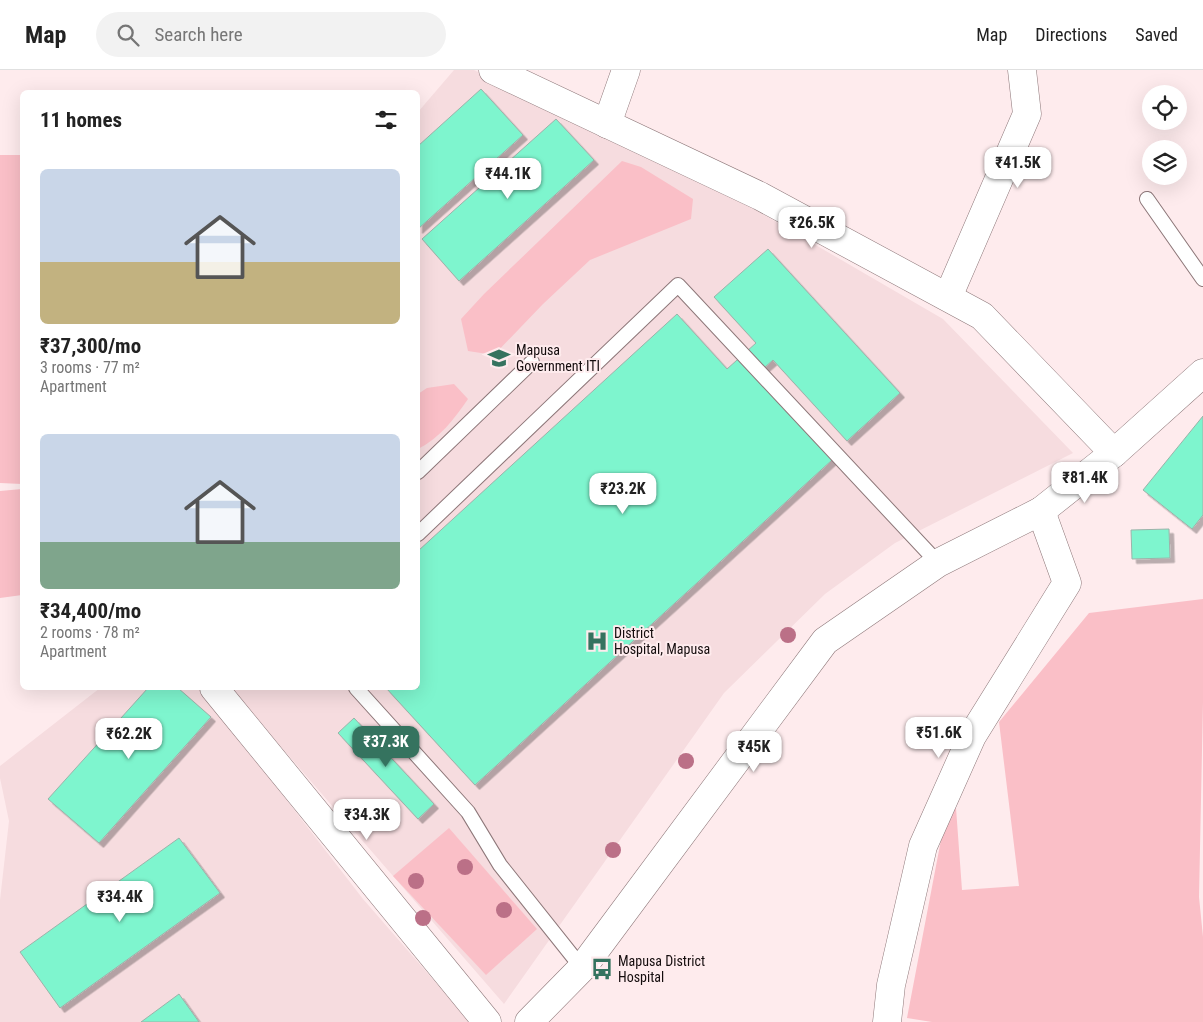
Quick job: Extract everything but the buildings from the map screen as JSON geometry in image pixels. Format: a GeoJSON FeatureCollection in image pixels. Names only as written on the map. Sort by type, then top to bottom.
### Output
{"type":"FeatureCollection","features":[{"type":"Feature","properties":{"kind":"street"},"geometry":{"type":"LineString","coordinates":[[493,70],[760,196],[982,316],[1114,454]]}},
{"type":"Feature","properties":{"kind":"street"},"geometry":{"type":"LineString","coordinates":[[607,124],[626,70]]}},
{"type":"Feature","properties":{"kind":"street"},"geometry":{"type":"LineString","coordinates":[[948,297],[1027,114],[1022,70]]}},
{"type":"Feature","properties":{"kind":"street"},"geometry":{"type":"LineString","coordinates":[[529,1022],[582,968],[825,641],[938,563],[1041,512],[1114,454],[1203,373]]}},
{"type":"Feature","properties":{"kind":"street"},"geometry":{"type":"LineString","coordinates":[[887,1022],[891,985],[923,846],[972,736],[1067,583],[1041,512]]}},
{"type":"Feature","properties":{"kind":"street"},"geometry":{"type":"LineString","coordinates":[[216,690],[487,1022]]}},
{"type":"Feature","properties":{"kind":"lane"},"geometry":{"type":"LineString","coordinates":[[1147,199],[1203,279]]}},
{"type":"Feature","properties":{"kind":"lane"},"geometry":{"type":"LineString","coordinates":[[420,532],[678,285],[938,563]]}},
{"type":"Feature","properties":{"kind":"lane"},"geometry":{"type":"LineString","coordinates":[[420,470],[532,362]]}},
{"type":"Feature","properties":{"kind":"lane"},"geometry":{"type":"LineString","coordinates":[[358,690],[468,812],[500,865],[582,968]]}},
{"type":"Feature","properties":{"kind":"shaded area","name":"District Hospital, Mapusa"},"geometry":{"type":"Polygon","coordinates":[[[454,70],[474,70],[745,204],[943,319],[1073,453],[895,543],[825,594],[724,693],[504,1004],[232,690],[420,690],[420,110],[454,70]]]}},
{"type":"Feature","properties":{"kind":"shaded area"},"geometry":{"type":"Polygon","coordinates":[[[0,155],[20,155],[20,484],[0,483],[0,155]]]}},
{"type":"Feature","properties":{"kind":"shaded area"},"geometry":{"type":"Polygon","coordinates":[[[622,161],[641,167],[693,199],[691,219],[590,260],[543,304],[494,355],[468,351],[461,319],[484,294],[622,161]]]}},
{"type":"Feature","properties":{"kind":"shaded area"},"geometry":{"type":"Polygon","coordinates":[[[454,384],[468,399],[440,434],[420,448],[420,393],[427,388],[454,384]]]}},
{"type":"Feature","properties":{"kind":"shaded area"},"geometry":{"type":"Polygon","coordinates":[[[20,489],[20,595],[0,598],[0,491],[20,489]]]}},
{"type":"Feature","properties":{"kind":"shaded area"},"geometry":{"type":"Polygon","coordinates":[[[1203,599],[1199,897],[1203,937],[1203,1022],[932,1022],[907,1018],[944,824],[956,808],[962,890],[1019,886],[999,722],[1089,613],[1203,599]]]}},
{"type":"Feature","properties":{"kind":"shaded area"},"geometry":{"type":"Polygon","coordinates":[[[97,690],[202,690],[363,899],[470,1022],[0,1022],[0,900],[9,821],[0,778],[0,766],[97,690]]]}},
{"type":"Feature","properties":{"kind":"shaded area"},"geometry":{"type":"Polygon","coordinates":[[[449,828],[537,929],[486,975],[393,876],[449,828]]]}},
{"type":"Feature","properties":{"kind":"place","name":"Mapusa Government ITI"},"geometry":{"type":"Point","coordinates":[499,358]}},
{"type":"Feature","properties":{"kind":"place","name":"District Hospital, Mapusa"},"geometry":{"type":"Point","coordinates":[597,641]}},
{"type":"Feature","properties":{"kind":"place","name":"Mapusa District Hospital"},"geometry":{"type":"Point","coordinates":[602,969]}}]}
